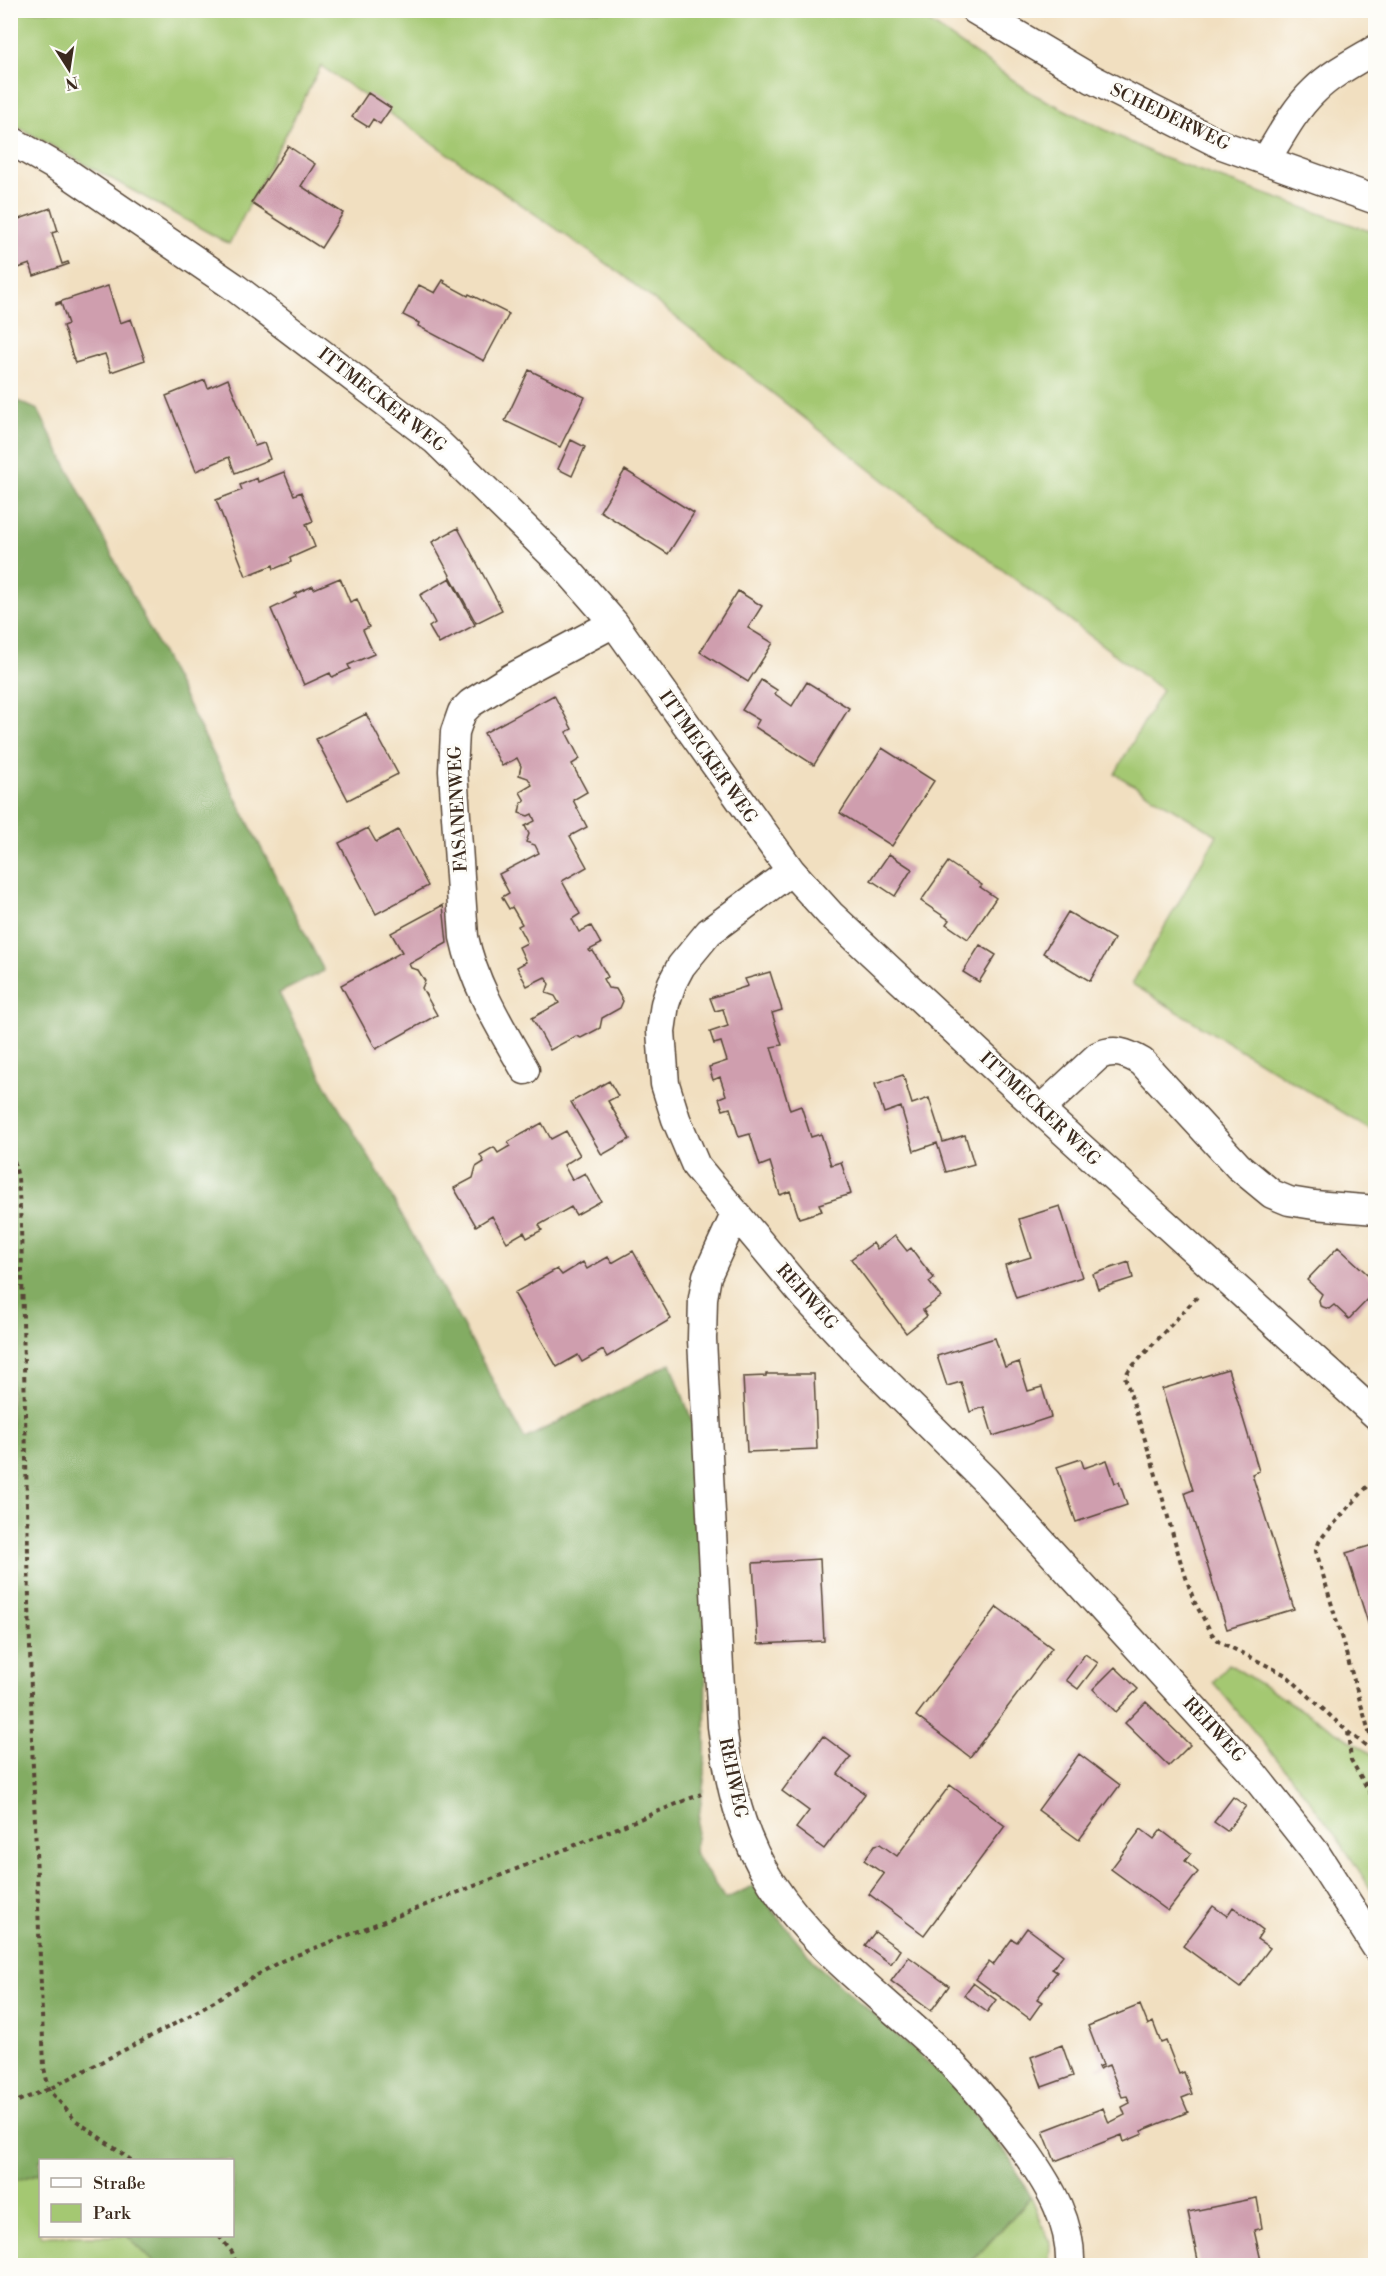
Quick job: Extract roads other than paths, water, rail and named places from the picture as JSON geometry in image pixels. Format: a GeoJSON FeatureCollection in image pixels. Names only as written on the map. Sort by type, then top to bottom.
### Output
{"type":"FeatureCollection","features":[{"type":"Feature","properties":{"kind":"street","name":"SCHEDERWEG"},"geometry":{"type":"LineString","coordinates":[[975,10],[1092,79],[1222,144],[1376,200]]}},
{"type":"Feature","properties":{"kind":"street"},"geometry":{"type":"LineString","coordinates":[[1266,160],[1293,116],[1312,92],[1330,77],[1376,49]]}},
{"type":"Feature","properties":{"kind":"street","name":"ITTMECKER WEG"},"geometry":{"type":"LineString","coordinates":[[10,141],[69,174],[233,286],[435,440],[565,567],[614,623],[790,872],[830,914],[1040,1110],[1376,1415]]}},
{"type":"Feature","properties":{"kind":"street","name":"FASANENWEG"},"geometry":{"type":"LineString","coordinates":[[525,1070],[481,988],[468,957],[464,937],[453,771],[455,732],[462,712],[471,703],[511,678],[614,623]]}},
{"type":"Feature","properties":{"kind":"street","name":"REHWEG"},"geometry":{"type":"LineString","coordinates":[[790,872],[709,932],[681,966],[665,1004],[661,1031],[664,1084],[696,1166],[807,1299],[869,1365],[986,1481],[1251,1771],[1315,1852],[1376,1947]]}},
{"type":"Feature","properties":{"kind":"street"},"geometry":{"type":"LineString","coordinates":[[1040,1110],[1098,1056],[1106,1052],[1128,1054],[1142,1062],[1238,1166],[1272,1194],[1289,1201],[1314,1205],[1376,1210]]}},
{"type":"Feature","properties":{"kind":"street","name":"REHWEG"},"geometry":{"type":"LineString","coordinates":[[735,1215],[707,1276],[703,1298],[702,1339],[717,1666],[729,1780],[746,1833],[772,1884],[819,1942],[942,2054],[973,2087],[1037,2168],[1050,2187],[1066,2226],[1070,2265]]}}]}
